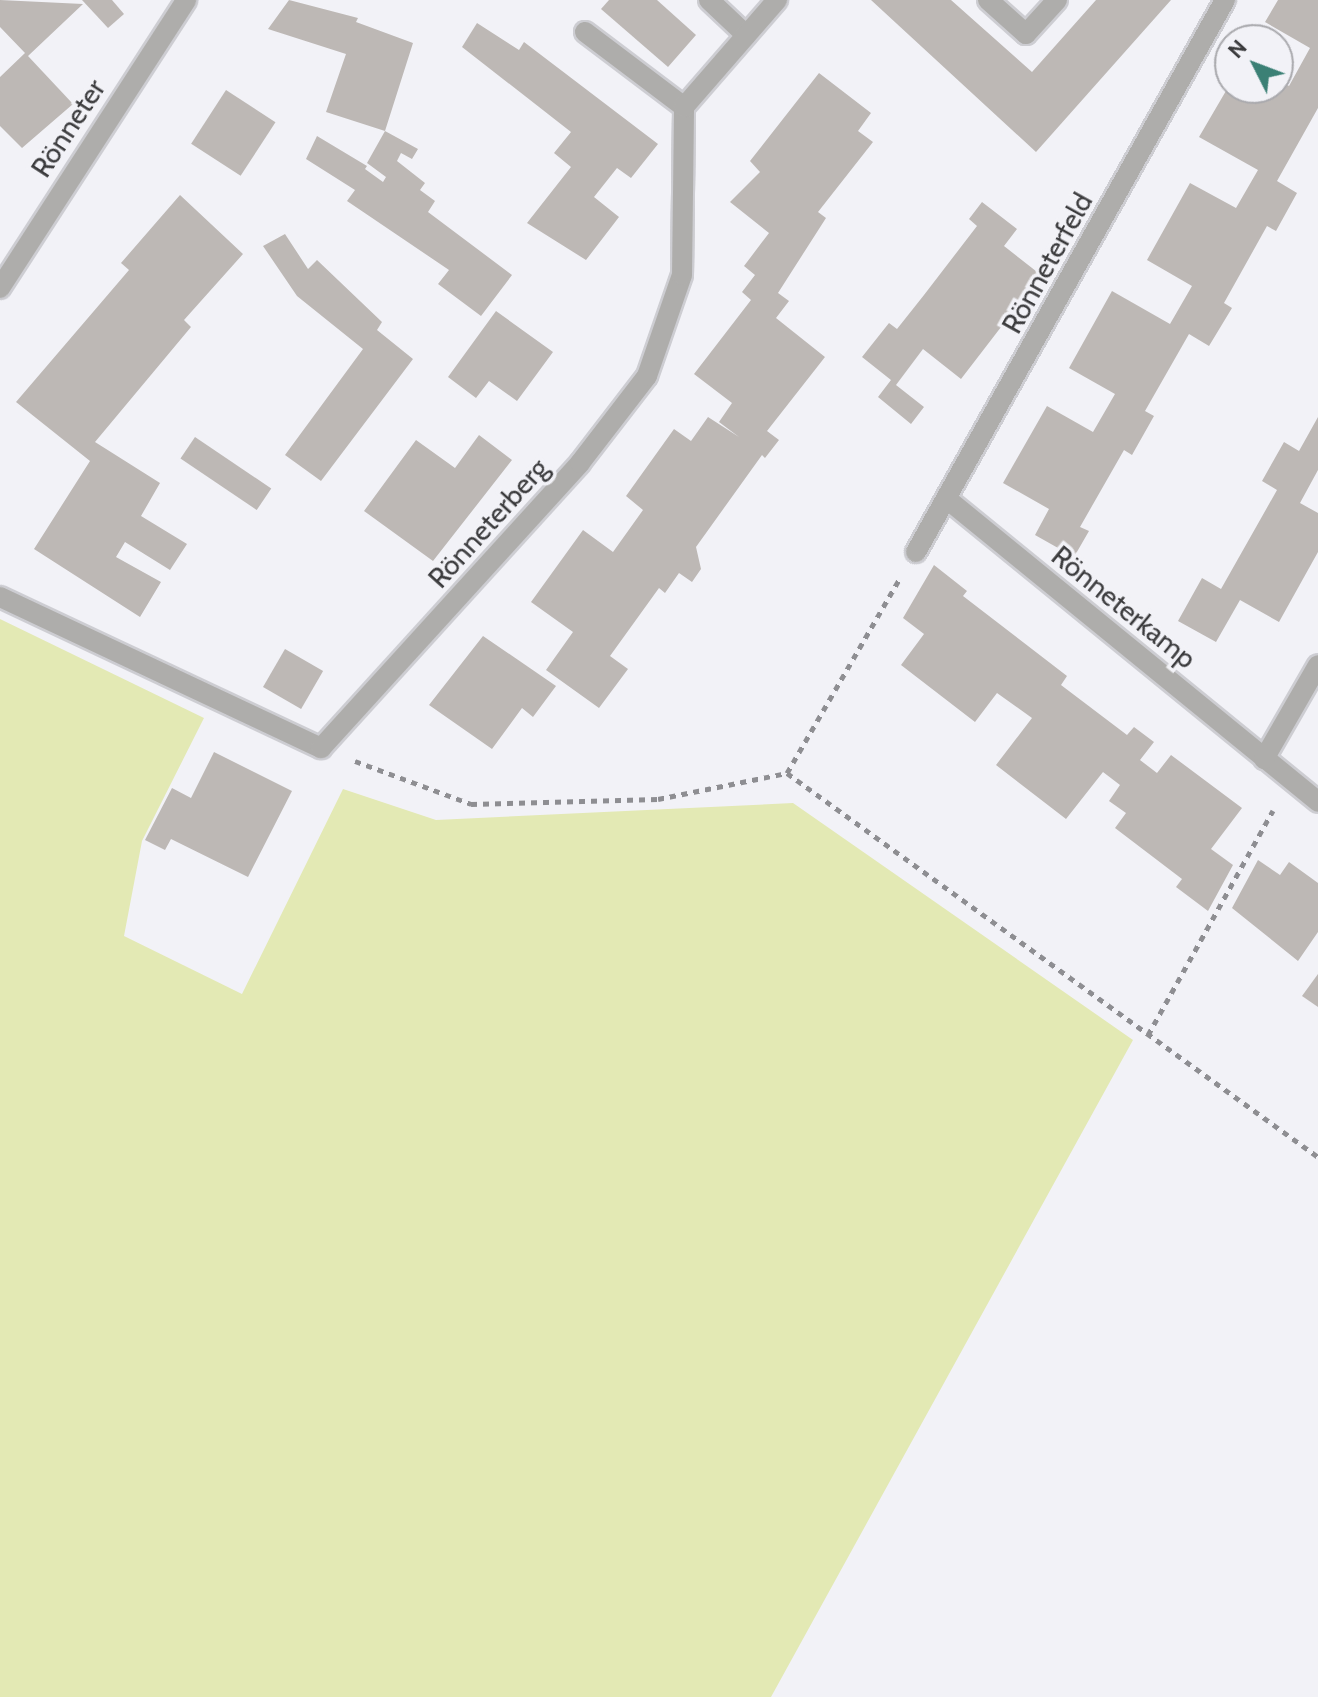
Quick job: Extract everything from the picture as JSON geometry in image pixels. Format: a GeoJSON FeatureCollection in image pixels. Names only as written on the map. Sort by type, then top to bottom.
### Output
{"type":"FeatureCollection","features":[{"type":"Feature","properties":{"kind":"street","name":"Rönneter"},"geometry":{"type":"LineString","coordinates":[[0,288],[186,0]]}},
{"type":"Feature","properties":{"kind":"street"},"geometry":{"type":"LineString","coordinates":[[709,0],[746,35]]}},
{"type":"Feature","properties":{"kind":"street"},"geometry":{"type":"LineString","coordinates":[[585,32],[684,107],[777,0]]}},
{"type":"Feature","properties":{"kind":"street"},"geometry":{"type":"LineString","coordinates":[[988,0],[1026,34],[1057,0]]}},
{"type":"Feature","properties":{"kind":"street","name":"Rönneterfeld"},"geometry":{"type":"LineString","coordinates":[[916,552],[1225,0]]}},
{"type":"Feature","properties":{"kind":"street","name":"Rönneterberg"},"geometry":{"type":"LineString","coordinates":[[321,748],[580,463],[647,376],[682,275],[684,107]]}},
{"type":"Feature","properties":{"kind":"street","name":"Rönneterkamp"},"geometry":{"type":"LineString","coordinates":[[947,499],[1318,802]]}},
{"type":"Feature","properties":{"kind":"street"},"geometry":{"type":"LineString","coordinates":[[0,597],[321,748]]}},
{"type":"Feature","properties":{"kind":"street"},"geometry":{"type":"LineString","coordinates":[[1264,759],[1318,665]]}},
{"type":"Feature","properties":{"kind":"path"},"geometry":{"type":"LineString","coordinates":[[787,773],[916,552]]}},
{"type":"Feature","properties":{"kind":"path"},"geometry":{"type":"LineString","coordinates":[[321,748],[471,804],[658,799],[787,773],[1318,1157]]}},
{"type":"Feature","properties":{"kind":"path"},"geometry":{"type":"LineString","coordinates":[[1147,1035],[1290,781]]}},
{"type":"Feature","properties":{"kind":"green space"},"geometry":{"type":"Polygon","coordinates":[[[0,619],[204,718],[142,841],[124,936],[242,994],[343,789],[436,820],[793,803],[1133,1040],[771,1697],[0,1697],[0,619]]]}},
{"type":"Feature","properties":{"kind":"building"},"geometry":{"type":"Polygon","coordinates":[[[0,0],[83,4],[28,56],[73,104],[22,148],[0,126],[0,77],[25,53],[0,27],[0,0]]]}},
{"type":"Feature","properties":{"kind":"building"},"geometry":{"type":"Polygon","coordinates":[[[82,0],[112,0],[124,14],[108,28],[82,0]]]}},
{"type":"Feature","properties":{"kind":"building"},"geometry":{"type":"Polygon","coordinates":[[[289,0],[358,18],[356,22],[413,43],[385,131],[326,112],[346,54],[268,29],[289,0]]]}},
{"type":"Feature","properties":{"kind":"building"},"geometry":{"type":"Polygon","coordinates":[[[609,0],[657,0],[696,35],[668,67],[601,9],[609,0]]]}},
{"type":"Feature","properties":{"kind":"building"},"geometry":{"type":"Polygon","coordinates":[[[871,0],[951,0],[1032,72],[1096,0],[1171,0],[1036,152],[871,0]]]}},
{"type":"Feature","properties":{"kind":"building"},"geometry":{"type":"Polygon","coordinates":[[[1278,0],[1318,0],[1318,108],[1277,181],[1297,193],[1276,231],[1267,226],[1224,303],[1232,308],[1209,346],[1189,334],[1145,411],[1154,416],[1132,455],[1124,450],[1080,527],[1089,531],[1074,557],[1035,535],[1049,509],[1003,483],[1047,406],[1093,432],[1115,394],[1069,368],[1112,291],[1170,324],[1192,286],[1147,260],[1190,183],[1236,208],[1258,170],[1199,137],[1218,104],[1294,104],[1294,77],[1310,48],[1294,39],[1294,24],[1265,22],[1278,0]]]}},
{"type":"Feature","properties":{"kind":"building"},"geometry":{"type":"Polygon","coordinates":[[[477,23],[519,50],[524,42],[658,144],[631,178],[617,168],[594,197],[619,217],[586,260],[527,223],[571,167],[554,153],[571,132],[462,47],[477,23]]]}},
{"type":"Feature","properties":{"kind":"building"},"geometry":{"type":"Polygon","coordinates":[[[819,73],[871,113],[858,131],[873,142],[818,212],[826,218],[778,293],[789,301],[776,318],[825,357],[767,431],[779,440],[765,458],[762,455],[696,547],[701,569],[692,582],[679,573],[665,593],[659,588],[610,656],[628,669],[599,708],[546,670],[573,632],[531,602],[583,530],[613,552],[643,510],[626,496],[674,429],[691,441],[708,417],[739,437],[719,422],[732,403],[694,374],[751,300],[742,292],[755,275],[744,266],[769,233],[730,202],[760,172],[750,161],[819,73]]]}},
{"type":"Feature","properties":{"kind":"building"},"geometry":{"type":"Polygon","coordinates":[[[226,90],[275,122],[241,176],[191,144],[226,90]]]}},
{"type":"Feature","properties":{"kind":"building"},"geometry":{"type":"Polygon","coordinates":[[[385,131],[418,149],[412,159],[401,153],[397,161],[425,183],[420,190],[435,201],[428,212],[512,275],[481,316],[438,284],[449,270],[347,201],[355,190],[306,159],[317,136],[367,166],[365,169],[383,182],[386,177],[367,163],[385,131]]]}},
{"type":"Feature","properties":{"kind":"building"},"geometry":{"type":"Polygon","coordinates":[[[180,195],[243,254],[184,320],[191,327],[95,442],[160,483],[141,516],[187,544],[170,570],[125,542],[116,557],[161,582],[140,617],[34,549],[90,461],[16,402],[129,270],[121,263],[180,195]]]}},
{"type":"Feature","properties":{"kind":"building"},"geometry":{"type":"Polygon","coordinates":[[[982,202],[1017,229],[1004,246],[1041,275],[961,379],[923,349],[896,385],[924,407],[911,424],[878,397],[891,380],[862,357],[889,323],[897,329],[924,295],[977,226],[969,219],[982,202]]]}},
{"type":"Feature","properties":{"kind":"building"},"geometry":{"type":"Polygon","coordinates":[[[285,234],[308,269],[317,260],[382,322],[377,330],[413,359],[321,481],[285,455],[363,349],[297,296],[263,246],[285,234]]]}},
{"type":"Feature","properties":{"kind":"building"},"geometry":{"type":"Polygon","coordinates":[[[496,311],[553,352],[517,401],[489,381],[476,398],[448,377],[496,311]]]}},
{"type":"Feature","properties":{"kind":"building"},"geometry":{"type":"Polygon","coordinates":[[[1318,417],[1318,470],[1300,503],[1318,513],[1318,552],[1279,622],[1240,600],[1216,642],[1178,621],[1202,578],[1221,589],[1277,490],[1262,481],[1284,442],[1299,451],[1318,417]]]}},
{"type":"Feature","properties":{"kind":"building"},"geometry":{"type":"Polygon","coordinates":[[[479,435],[512,460],[433,561],[364,511],[416,440],[455,468],[479,435]]]}},
{"type":"Feature","properties":{"kind":"building"},"geometry":{"type":"Polygon","coordinates":[[[195,437],[271,488],[257,510],[180,459],[195,437]]]}},
{"type":"Feature","properties":{"kind":"building"},"geometry":{"type":"Polygon","coordinates":[[[934,565],[967,591],[963,596],[1067,676],[1061,685],[1127,735],[1134,727],[1154,742],[1140,760],[1157,773],[1171,755],[1242,808],[1211,849],[1233,865],[1208,911],[1176,887],[1182,879],[1115,828],[1126,813],[1109,801],[1120,785],[1103,772],[1066,819],[996,765],[1032,718],[997,693],[975,722],[901,665],[924,634],[903,618],[934,565]]]}},
{"type":"Feature","properties":{"kind":"building"},"geometry":{"type":"Polygon","coordinates":[[[483,636],[556,686],[533,717],[522,708],[492,749],[429,705],[483,636]]]}},
{"type":"Feature","properties":{"kind":"building"},"geometry":{"type":"Polygon","coordinates":[[[285,649],[323,671],[301,709],[263,687],[285,649]]]}},
{"type":"Feature","properties":{"kind":"building"},"geometry":{"type":"Polygon","coordinates":[[[214,752],[292,791],[248,877],[171,839],[165,850],[145,840],[172,788],[191,798],[214,752]]]}},
{"type":"Feature","properties":{"kind":"building"},"geometry":{"type":"Polygon","coordinates":[[[1258,860],[1280,875],[1289,862],[1318,883],[1318,932],[1298,961],[1232,908],[1258,860]]]}},
{"type":"Feature","properties":{"kind":"building"},"geometry":{"type":"Polygon","coordinates":[[[1318,974],[1318,1007],[1302,996],[1318,974]]]}}]}
